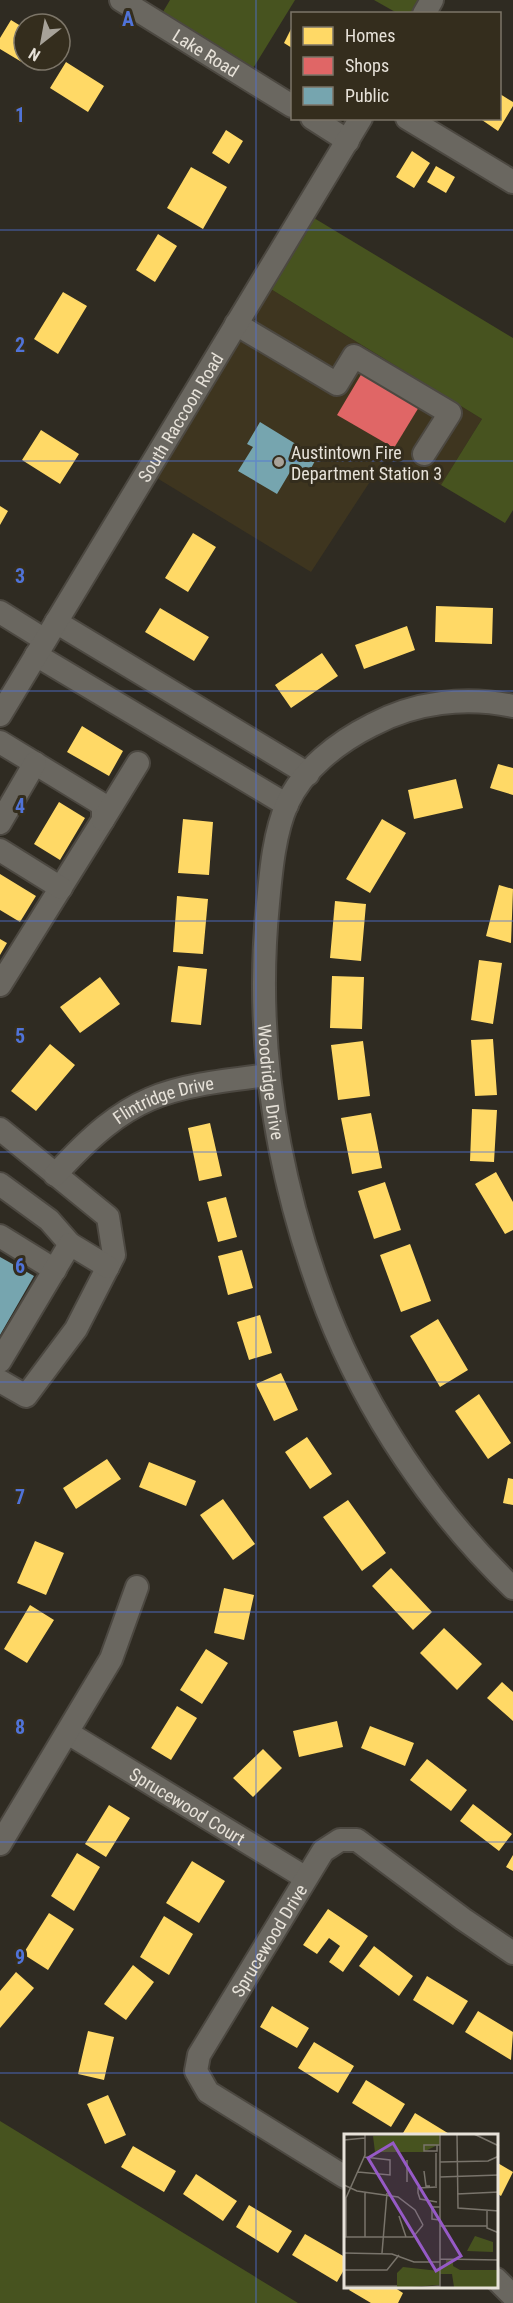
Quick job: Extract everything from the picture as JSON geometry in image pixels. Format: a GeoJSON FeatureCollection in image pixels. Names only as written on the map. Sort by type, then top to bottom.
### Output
{"type":"FeatureCollection","features":[{"type":"Feature","properties":{"kind":"street","name":"Lake Road"},"geometry":{"type":"LineString","coordinates":[[121,0],[291,105]]}},
{"type":"Feature","properties":{"kind":"street"},"geometry":{"type":"LineString","coordinates":[[315,120],[348,141]]}},
{"type":"Feature","properties":{"kind":"street","name":"South Raccoon Road"},"geometry":{"type":"LineString","coordinates":[[0,715],[360,120]]}},
{"type":"Feature","properties":{"kind":"street"},"geometry":{"type":"LineString","coordinates":[[410,120],[513,182]]}},
{"type":"Feature","properties":{"kind":"street"},"geometry":{"type":"LineString","coordinates":[[237,324],[337,384],[354,356],[450,413],[424,454]]}},
{"type":"Feature","properties":{"kind":"street"},"geometry":{"type":"LineString","coordinates":[[0,612],[46,639],[308,774]]}},
{"type":"Feature","properties":{"kind":"street"},"geometry":{"type":"LineString","coordinates":[[46,639],[287,806]]}},
{"type":"Feature","properties":{"kind":"street","name":"Woodridge Drive"},"geometry":{"type":"LineString","coordinates":[[513,706],[459,701],[408,710],[357,732],[308,774],[287,806],[278,837],[265,934],[263,980],[268,1074],[284,1172],[302,1241],[328,1313],[366,1392],[400,1451],[440,1506],[489,1565],[513,1587]]}},
{"type":"Feature","properties":{"kind":"street"},"geometry":{"type":"LineString","coordinates":[[0,742],[100,803],[103,808],[103,820]]}},
{"type":"Feature","properties":{"kind":"street"},"geometry":{"type":"LineString","coordinates":[[0,823],[35,763]]}},
{"type":"Feature","properties":{"kind":"street"},"geometry":{"type":"LineString","coordinates":[[0,984],[138,763]]}},
{"type":"Feature","properties":{"kind":"street"},"geometry":{"type":"LineString","coordinates":[[0,850],[61,888]]}},
{"type":"Feature","properties":{"kind":"street","name":"Flintridge Drive"},"geometry":{"type":"LineString","coordinates":[[55,1175],[110,1121],[154,1096],[193,1084],[268,1074]]}},
{"type":"Feature","properties":{"kind":"street"},"geometry":{"type":"LineString","coordinates":[[0,1130],[108,1217],[114,1255],[76,1329],[26,1396],[0,1381]]}},
{"type":"Feature","properties":{"kind":"street"},"geometry":{"type":"LineString","coordinates":[[0,1184],[49,1220],[70,1244],[108,1266]]}},
{"type":"Feature","properties":{"kind":"street"},"geometry":{"type":"LineString","coordinates":[[0,1236],[55,1270]]}},
{"type":"Feature","properties":{"kind":"street"},"geometry":{"type":"LineString","coordinates":[[0,1361],[70,1244]]}},
{"type":"Feature","properties":{"kind":"street"},"geometry":{"type":"LineString","coordinates":[[0,1845],[111,1659],[137,1587]]}},
{"type":"Feature","properties":{"kind":"street","name":"Sprucewood Court"},"geometry":{"type":"LineString","coordinates":[[68,1733],[306,1878]]}},
{"type":"Feature","properties":{"kind":"street","name":"Sprucewood Drive"},"geometry":{"type":"LineString","coordinates":[[344,2176],[208,2092],[196,2071],[199,2055],[323,1851],[333,1843],[351,1838],[357,1840],[463,1920],[513,1953]]}},
{"type":"Feature","properties":{"kind":"street"},"geometry":{"type":"LineString","coordinates":[[498,2281],[513,2296]]}},
{"type":"Feature","properties":{"kind":"shaded area"},"geometry":{"type":"Polygon","coordinates":[[[261,283],[482,419],[441,485],[388,454],[311,572],[147,472],[261,283]]]}},
{"type":"Feature","properties":{"kind":"green space"},"geometry":{"type":"Polygon","coordinates":[[[170,0],[295,0],[247,78],[157,22],[170,0]]]}},
{"type":"Feature","properties":{"kind":"green space"},"geometry":{"type":"Polygon","coordinates":[[[374,0],[432,0],[425,12],[395,12],[374,0]]]}},
{"type":"Feature","properties":{"kind":"green space"},"geometry":{"type":"Polygon","coordinates":[[[304,212],[513,338],[513,510],[505,523],[441,485],[482,419],[261,283],[304,212]]]}},
{"type":"Feature","properties":{"kind":"green space"},"geometry":{"type":"Polygon","coordinates":[[[0,2121],[298,2303],[0,2303],[0,2121]]]}},
{"type":"Feature","properties":{"kind":"building: Homes"},"geometry":{"type":"Polygon","coordinates":[[[12,21],[12,56],[0,49],[0,38],[12,21]]]}},
{"type":"Feature","properties":{"kind":"building: Homes"},"geometry":{"type":"Polygon","coordinates":[[[291,29],[291,47],[284,43],[291,29]]]}},
{"type":"Feature","properties":{"kind":"building: Homes"},"geometry":{"type":"Polygon","coordinates":[[[72,66],[104,86],[88,112],[50,88],[60,72],[72,72],[72,66]]]}},
{"type":"Feature","properties":{"kind":"building: Homes"},"geometry":{"type":"Polygon","coordinates":[[[501,95],[513,102],[513,106],[498,131],[482,120],[501,120],[501,95]]]}},
{"type":"Feature","properties":{"kind":"building: Homes"},"geometry":{"type":"Polygon","coordinates":[[[226,130],[243,141],[229,164],[212,153],[226,130]]]}},
{"type":"Feature","properties":{"kind":"building: Homes"},"geometry":{"type":"Polygon","coordinates":[[[412,151],[430,163],[414,188],[396,177],[412,151]]]}},
{"type":"Feature","properties":{"kind":"building: Homes"},"geometry":{"type":"Polygon","coordinates":[[[436,166],[455,177],[446,193],[427,182],[436,166]]]}},
{"type":"Feature","properties":{"kind":"building: Homes"},"geometry":{"type":"Polygon","coordinates":[[[191,167],[227,187],[203,229],[167,208],[191,167]]]}},
{"type":"Feature","properties":{"kind":"building: Homes"},"geometry":{"type":"Polygon","coordinates":[[[158,234],[177,246],[155,282],[136,270],[158,234]]]}},
{"type":"Feature","properties":{"kind":"building: Homes"},"geometry":{"type":"Polygon","coordinates":[[[63,292],[87,306],[58,354],[34,339],[63,292]]]}},
{"type":"Feature","properties":{"kind":"building: Homes"},"geometry":{"type":"Polygon","coordinates":[[[41,430],[79,454],[60,484],[22,460],[41,430]]]}},
{"type":"Feature","properties":{"kind":"building: Homes"},"geometry":{"type":"Polygon","coordinates":[[[0,506],[8,511],[0,525],[0,506]]]}},
{"type":"Feature","properties":{"kind":"building: Homes"},"geometry":{"type":"Polygon","coordinates":[[[193,533],[216,547],[188,592],[165,578],[193,533]]]}},
{"type":"Feature","properties":{"kind":"building: Homes"},"geometry":{"type":"Polygon","coordinates":[[[436,606],[493,608],[492,644],[435,642],[436,606]]]}},
{"type":"Feature","properties":{"kind":"building: Homes"},"geometry":{"type":"Polygon","coordinates":[[[160,608],[209,637],[194,661],[145,632],[160,608]]]}},
{"type":"Feature","properties":{"kind":"building: Homes"},"geometry":{"type":"Polygon","coordinates":[[[407,626],[415,650],[364,669],[355,645],[407,626]]]}},
{"type":"Feature","properties":{"kind":"building: Homes"},"geometry":{"type":"Polygon","coordinates":[[[322,653],[338,676],[291,708],[275,685],[322,653]]]}},
{"type":"Feature","properties":{"kind":"building: Homes"},"geometry":{"type":"Polygon","coordinates":[[[82,726],[123,751],[109,776],[67,752],[82,726]]]}},
{"type":"Feature","properties":{"kind":"building: Homes"},"geometry":{"type":"Polygon","coordinates":[[[498,764],[513,768],[513,795],[490,788],[498,764]]]}},
{"type":"Feature","properties":{"kind":"building: Homes"},"geometry":{"type":"Polygon","coordinates":[[[456,779],[463,808],[414,819],[408,790],[456,779]]]}},
{"type":"Feature","properties":{"kind":"building: Homes"},"geometry":{"type":"Polygon","coordinates":[[[59,802],[85,818],[60,860],[34,844],[59,802]]]}},
{"type":"Feature","properties":{"kind":"building: Homes"},"geometry":{"type":"Polygon","coordinates":[[[183,819],[213,822],[209,875],[178,873],[183,819]]]}},
{"type":"Feature","properties":{"kind":"building: Homes"},"geometry":{"type":"Polygon","coordinates":[[[382,819],[406,833],[370,893],[346,879],[382,819]]]}},
{"type":"Feature","properties":{"kind":"building: Homes"},"geometry":{"type":"Polygon","coordinates":[[[0,874],[36,896],[20,922],[0,910],[0,874]]]}},
{"type":"Feature","properties":{"kind":"building: Homes"},"geometry":{"type":"Polygon","coordinates":[[[499,885],[513,889],[511,943],[486,936],[499,885]]]}},
{"type":"Feature","properties":{"kind":"building: Homes"},"geometry":{"type":"Polygon","coordinates":[[[177,896],[208,899],[203,954],[173,952],[177,896]]]}},
{"type":"Feature","properties":{"kind":"building: Homes"},"geometry":{"type":"Polygon","coordinates":[[[335,901],[366,904],[361,961],[330,958],[335,901]]]}},
{"type":"Feature","properties":{"kind":"building: Homes"},"geometry":{"type":"Polygon","coordinates":[[[0,939],[7,943],[0,955],[0,939]]]}},
{"type":"Feature","properties":{"kind":"building: Homes"},"geometry":{"type":"Polygon","coordinates":[[[479,960],[502,963],[493,1024],[471,1020],[479,960]]]}},
{"type":"Feature","properties":{"kind":"building: Homes"},"geometry":{"type":"Polygon","coordinates":[[[178,966],[207,969],[201,1025],[171,1022],[178,966]]]}},
{"type":"Feature","properties":{"kind":"building: Homes"},"geometry":{"type":"Polygon","coordinates":[[[332,976],[364,977],[362,1029],[330,1028],[332,976]]]}},
{"type":"Feature","properties":{"kind":"building: Homes"},"geometry":{"type":"Polygon","coordinates":[[[100,977],[120,1004],[80,1033],[60,1007],[100,977]]]}},
{"type":"Feature","properties":{"kind":"building: Homes"},"geometry":{"type":"Polygon","coordinates":[[[493,1039],[497,1095],[475,1096],[471,1040],[493,1039]]]}},
{"type":"Feature","properties":{"kind":"building: Homes"},"geometry":{"type":"Polygon","coordinates":[[[363,1041],[370,1096],[338,1100],[331,1045],[363,1041]]]}},
{"type":"Feature","properties":{"kind":"building: Homes"},"geometry":{"type":"Polygon","coordinates":[[[50,1044],[75,1065],[36,1111],[11,1091],[50,1044]]]}},
{"type":"Feature","properties":{"kind":"building: Homes"},"geometry":{"type":"Polygon","coordinates":[[[472,1109],[497,1110],[494,1162],[470,1161],[472,1109]]]}},
{"type":"Feature","properties":{"kind":"building: Homes"},"geometry":{"type":"Polygon","coordinates":[[[371,1113],[382,1168],[352,1174],[341,1118],[371,1113]]]}},
{"type":"Feature","properties":{"kind":"building: Homes"},"geometry":{"type":"Polygon","coordinates":[[[210,1123],[222,1176],[199,1181],[188,1128],[210,1123]]]}},
{"type":"Feature","properties":{"kind":"building: Homes"},"geometry":{"type":"Polygon","coordinates":[[[496,1172],[513,1202],[513,1230],[505,1234],[475,1184],[496,1172]]]}},
{"type":"Feature","properties":{"kind":"building: Homes"},"geometry":{"type":"Polygon","coordinates":[[[385,1182],[401,1230],[374,1239],[358,1191],[385,1182]]]}},
{"type":"Feature","properties":{"kind":"building: Homes"},"geometry":{"type":"Polygon","coordinates":[[[226,1197],[237,1237],[218,1242],[207,1202],[226,1197]]]}},
{"type":"Feature","properties":{"kind":"building: Homes"},"geometry":{"type":"Polygon","coordinates":[[[410,1244],[431,1301],[401,1312],[380,1255],[410,1244]]]}},
{"type":"Feature","properties":{"kind":"building: Homes"},"geometry":{"type":"Polygon","coordinates":[[[242,1250],[253,1288],[228,1295],[218,1256],[242,1250]]]}},
{"type":"Feature","properties":{"kind":"building: Homes"},"geometry":{"type":"Polygon","coordinates":[[[260,1315],[272,1353],[249,1360],[237,1322],[260,1315]]]}},
{"type":"Feature","properties":{"kind":"building: Homes"},"geometry":{"type":"Polygon","coordinates":[[[438,1319],[468,1370],[440,1387],[410,1336],[438,1319]]]}},
{"type":"Feature","properties":{"kind":"building: Homes"},"geometry":{"type":"Polygon","coordinates":[[[281,1373],[298,1410],[274,1421],[256,1384],[281,1373]]]}},
{"type":"Feature","properties":{"kind":"building: Homes"},"geometry":{"type":"Polygon","coordinates":[[[479,1394],[511,1443],[488,1459],[455,1411],[479,1394]]]}},
{"type":"Feature","properties":{"kind":"building: Homes"},"geometry":{"type":"Polygon","coordinates":[[[307,1437],[332,1474],[310,1489],[285,1452],[307,1437]]]}},
{"type":"Feature","properties":{"kind":"building: Homes"},"geometry":{"type":"Polygon","coordinates":[[[107,1459],[121,1479],[76,1509],[63,1488],[107,1459]]]}},
{"type":"Feature","properties":{"kind":"building: Homes"},"geometry":{"type":"Polygon","coordinates":[[[149,1462],[196,1481],[186,1506],[139,1487],[149,1462]]]}},
{"type":"Feature","properties":{"kind":"building: Homes"},"geometry":{"type":"Polygon","coordinates":[[[508,1478],[513,1479],[513,1505],[503,1503],[508,1478]]]}},
{"type":"Feature","properties":{"kind":"building: Homes"},"geometry":{"type":"Polygon","coordinates":[[[223,1499],[255,1544],[233,1560],[200,1515],[223,1499]]]}},
{"type":"Feature","properties":{"kind":"building: Homes"},"geometry":{"type":"Polygon","coordinates":[[[348,1500],[386,1553],[362,1571],[323,1517],[348,1500]]]}},
{"type":"Feature","properties":{"kind":"building: Homes"},"geometry":{"type":"Polygon","coordinates":[[[35,1541],[64,1553],[46,1595],[17,1583],[35,1541]]]}},
{"type":"Feature","properties":{"kind":"building: Homes"},"geometry":{"type":"Polygon","coordinates":[[[391,1568],[432,1612],[413,1630],[372,1586],[391,1568]]]}},
{"type":"Feature","properties":{"kind":"building: Homes"},"geometry":{"type":"Polygon","coordinates":[[[224,1588],[254,1595],[244,1640],[214,1633],[224,1588]]]}},
{"type":"Feature","properties":{"kind":"building: Homes"},"geometry":{"type":"Polygon","coordinates":[[[30,1605],[54,1620],[27,1663],[4,1649],[30,1605]]]}},
{"type":"Feature","properties":{"kind":"building: Homes"},"geometry":{"type":"Polygon","coordinates":[[[444,1628],[482,1664],[457,1690],[420,1653],[444,1628]]]}},
{"type":"Feature","properties":{"kind":"building: Homes"},"geometry":{"type":"Polygon","coordinates":[[[206,1649],[228,1663],[202,1704],[180,1690],[206,1649]]]}},
{"type":"Feature","properties":{"kind":"building: Homes"},"geometry":{"type":"Polygon","coordinates":[[[502,1682],[513,1692],[513,1721],[487,1698],[502,1682]]]}},
{"type":"Feature","properties":{"kind":"building: Homes"},"geometry":{"type":"Polygon","coordinates":[[[177,1706],[197,1718],[171,1760],[151,1748],[177,1706]]]}},
{"type":"Feature","properties":{"kind":"building: Homes"},"geometry":{"type":"Polygon","coordinates":[[[337,1721],[343,1747],[299,1757],[293,1731],[337,1721]]]}},
{"type":"Feature","properties":{"kind":"building: Homes"},"geometry":{"type":"Polygon","coordinates":[[[370,1726],[414,1743],[405,1766],[361,1748],[370,1726]]]}},
{"type":"Feature","properties":{"kind":"building: Homes"},"geometry":{"type":"Polygon","coordinates":[[[263,1749],[282,1768],[253,1797],[233,1778],[263,1749]]]}},
{"type":"Feature","properties":{"kind":"building: Homes"},"geometry":{"type":"Polygon","coordinates":[[[427,1759],[467,1790],[451,1811],[410,1780],[427,1759]]]}},
{"type":"Feature","properties":{"kind":"building: Homes"},"geometry":{"type":"Polygon","coordinates":[[[473,1804],[512,1834],[499,1851],[460,1821],[473,1804]]]}},
{"type":"Feature","properties":{"kind":"building: Homes"},"geometry":{"type":"Polygon","coordinates":[[[109,1805],[130,1818],[106,1857],[85,1844],[109,1805]]]}},
{"type":"Feature","properties":{"kind":"building: Homes"},"geometry":{"type":"Polygon","coordinates":[[[77,1853],[100,1867],[74,1911],[51,1896],[77,1853]]]}},
{"type":"Feature","properties":{"kind":"building: Homes"},"geometry":{"type":"Polygon","coordinates":[[[513,1855],[513,1871],[506,1867],[513,1855]]]}},
{"type":"Feature","properties":{"kind":"building: Homes"},"geometry":{"type":"Polygon","coordinates":[[[192,1861],[225,1881],[199,1923],[166,1903],[192,1861]]]}},
{"type":"Feature","properties":{"kind":"building: Homes"},"geometry":{"type":"Polygon","coordinates":[[[328,1909],[368,1936],[343,1972],[329,1962],[340,1946],[329,1938],[317,1954],[303,1945],[328,1909]]]}},
{"type":"Feature","properties":{"kind":"building: Homes"},"geometry":{"type":"Polygon","coordinates":[[[49,1913],[74,1929],[48,1970],[23,1954],[49,1913]]]}},
{"type":"Feature","properties":{"kind":"building: Homes"},"geometry":{"type":"Polygon","coordinates":[[[164,1916],[193,1934],[169,1975],[140,1957],[164,1916]]]}},
{"type":"Feature","properties":{"kind":"building: Homes"},"geometry":{"type":"Polygon","coordinates":[[[374,1946],[413,1976],[399,1996],[359,1966],[374,1946]]]}},
{"type":"Feature","properties":{"kind":"building: Homes"},"geometry":{"type":"Polygon","coordinates":[[[133,1965],[154,1982],[126,2020],[104,2004],[133,1965]]]}},
{"type":"Feature","properties":{"kind":"building: Homes"},"geometry":{"type":"Polygon","coordinates":[[[16,1972],[34,1988],[0,2028],[0,1991],[16,1972]]]}},
{"type":"Feature","properties":{"kind":"building: Homes"},"geometry":{"type":"Polygon","coordinates":[[[427,1976],[468,2001],[453,2025],[413,2000],[427,1976]]]}},
{"type":"Feature","properties":{"kind":"building: Homes"},"geometry":{"type":"Polygon","coordinates":[[[272,2006],[309,2028],[297,2048],[260,2027],[272,2006]]]}},
{"type":"Feature","properties":{"kind":"building: Homes"},"geometry":{"type":"Polygon","coordinates":[[[478,2011],[513,2032],[511,2060],[465,2032],[478,2011]]]}},
{"type":"Feature","properties":{"kind":"building: Homes"},"geometry":{"type":"Polygon","coordinates":[[[88,2031],[114,2037],[104,2080],[78,2074],[88,2031]]]}},
{"type":"Feature","properties":{"kind":"building: Homes"},"geometry":{"type":"Polygon","coordinates":[[[314,2042],[354,2066],[338,2093],[298,2068],[314,2042]]]}},
{"type":"Feature","properties":{"kind":"building: Homes"},"geometry":{"type":"Polygon","coordinates":[[[366,2080],[405,2104],[391,2127],[352,2103],[366,2080]]]}},
{"type":"Feature","properties":{"kind":"building: Homes"},"geometry":{"type":"Polygon","coordinates":[[[108,2095],[126,2135],[105,2144],[87,2104],[108,2095]]]}},
{"type":"Feature","properties":{"kind":"building: Homes"},"geometry":{"type":"Polygon","coordinates":[[[415,2113],[449,2134],[404,2134],[415,2113]]]}},
{"type":"Feature","properties":{"kind":"building: Homes"},"geometry":{"type":"Polygon","coordinates":[[[133,2146],[176,2171],[164,2192],[121,2167],[133,2146]]]}},
{"type":"Feature","properties":{"kind":"building: Homes"},"geometry":{"type":"Polygon","coordinates":[[[498,2163],[513,2172],[501,2196],[498,2194],[498,2163]]]}},
{"type":"Feature","properties":{"kind":"building: Homes"},"geometry":{"type":"Polygon","coordinates":[[[196,2174],[237,2201],[223,2221],[183,2194],[196,2174]]]}},
{"type":"Feature","properties":{"kind":"building: Homes"},"geometry":{"type":"Polygon","coordinates":[[[249,2205],[292,2231],[278,2253],[236,2227],[249,2205]]]}},
{"type":"Feature","properties":{"kind":"building: Homes"},"geometry":{"type":"Polygon","coordinates":[[[305,2234],[344,2256],[344,2270],[337,2282],[292,2255],[305,2234]]]}},
{"type":"Feature","properties":{"kind":"building: Homes"},"geometry":{"type":"Polygon","coordinates":[[[350,2288],[395,2288],[403,2293],[398,2303],[371,2303],[349,2290],[350,2288]]]}},
{"type":"Feature","properties":{"kind":"building: Shops"},"geometry":{"type":"Polygon","coordinates":[[[362,373],[419,407],[394,448],[337,415],[362,373]]]}},
{"type":"Feature","properties":{"kind":"building: Public","name":"Austintown Fire Department Station 3"},"geometry":{"type":"Polygon","coordinates":[[[260,422],[317,457],[307,476],[293,467],[277,494],[238,471],[253,447],[247,444],[260,422]]]}},
{"type":"Feature","properties":{"kind":"building: Public"},"geometry":{"type":"Polygon","coordinates":[[[0,1257],[34,1276],[0,1335],[0,1257]]]}},
{"type":"Feature","properties":{"kind":"place","name":"Austintown Fire Department Station 3"},"geometry":{"type":"Point","coordinates":[279,462]}}]}
